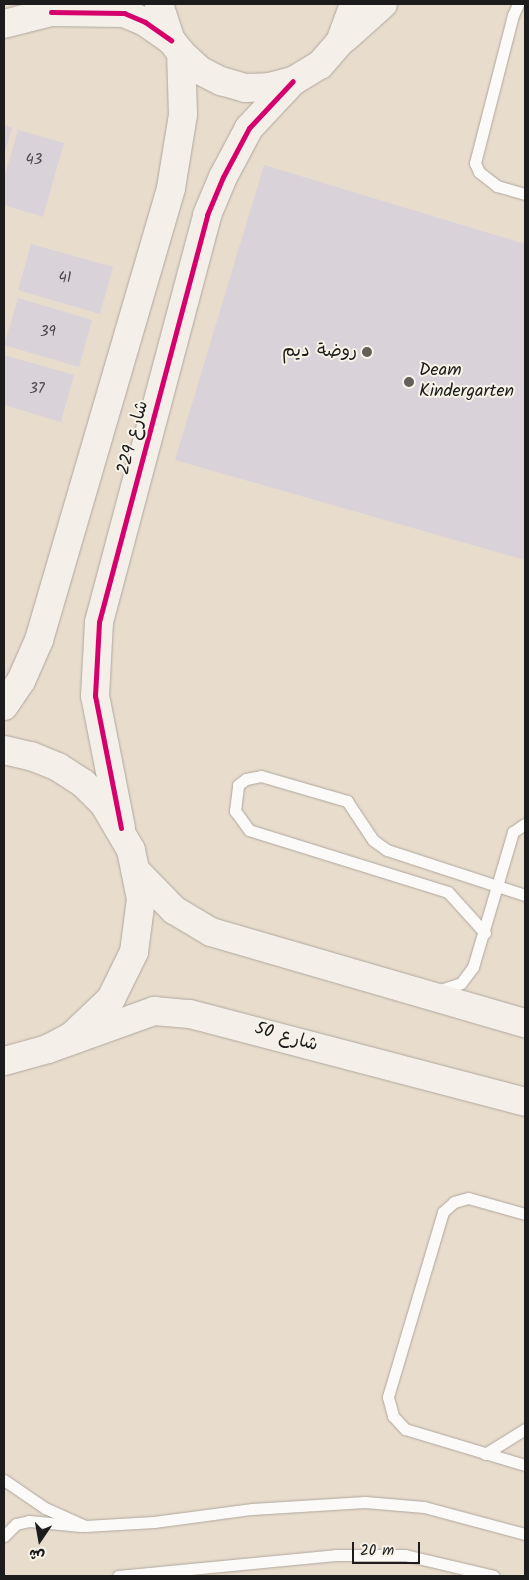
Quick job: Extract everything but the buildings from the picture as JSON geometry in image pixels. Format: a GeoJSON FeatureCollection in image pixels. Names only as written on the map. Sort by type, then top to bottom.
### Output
{"type":"FeatureCollection","features":[{"type":"Feature","properties":{"kind":"street"},"geometry":{"type":"LineString","coordinates":[[159,4],[176,46]]}},
{"type":"Feature","properties":{"kind":"street"},"geometry":{"type":"LineString","coordinates":[[340,42],[354,4]]}},
{"type":"Feature","properties":{"kind":"street"},"geometry":{"type":"LineString","coordinates":[[4,24],[59,8],[124,13],[146,22],[176,46],[199,70],[221,81],[245,88],[269,88],[293,81],[320,66],[340,42],[383,4]]}},
{"type":"Feature","properties":{"kind":"street","name":"شارع 229"},"geometry":{"type":"LineString","coordinates":[[4,706],[21,681],[39,640],[171,188],[183,115],[176,46]]}},
{"type":"Feature","properties":{"kind":"street","name":"شارع 229"},"geometry":{"type":"LineString","coordinates":[[121,828],[95,696],[98,622],[207,215],[223,177],[249,128],[293,81]]}},
{"type":"Feature","properties":{"kind":"street"},"geometry":{"type":"LineString","coordinates":[[4,750],[31,756],[58,767],[82,783],[104,804],[121,828],[138,873],[140,926],[124,976],[93,1019],[48,1049],[4,1061]]}},
{"type":"Feature","properties":{"kind":"street"},"geometry":{"type":"LineString","coordinates":[[138,873],[174,910],[211,932],[525,1023]]}},
{"type":"Feature","properties":{"kind":"street","name":"شارع 50"},"geometry":{"type":"LineString","coordinates":[[48,1049],[154,1011],[190,1014],[525,1102]]}},
{"type":"Feature","properties":{"kind":"lane"},"geometry":{"type":"LineString","coordinates":[[518,4],[512,15],[475,163],[479,172],[497,186],[525,194]]}},
{"type":"Feature","properties":{"kind":"lane"},"geometry":{"type":"LineString","coordinates":[[485,933],[448,892],[249,830],[235,811],[238,785],[246,779],[261,776],[347,801],[373,840],[387,850],[525,895]]}},
{"type":"Feature","properties":{"kind":"lane"},"geometry":{"type":"LineString","coordinates":[[425,994],[461,983],[472,967],[499,888],[514,832],[525,824]]}},
{"type":"Feature","properties":{"kind":"lane"},"geometry":{"type":"LineString","coordinates":[[514,832],[525,835]]}},
{"type":"Feature","properties":{"kind":"lane"},"geometry":{"type":"LineString","coordinates":[[525,1214],[468,1198],[454,1202],[443,1212],[388,1397],[393,1416],[405,1429],[525,1465]]}},
{"type":"Feature","properties":{"kind":"lane"},"geometry":{"type":"LineString","coordinates":[[485,1454],[525,1429]]}},
{"type":"Feature","properties":{"kind":"lane"},"geometry":{"type":"LineString","coordinates":[[4,1480],[45,1508],[85,1526]]}},
{"type":"Feature","properties":{"kind":"lane"},"geometry":{"type":"LineString","coordinates":[[4,1536],[16,1524],[29,1521],[85,1526],[154,1522],[252,1509],[365,1502],[424,1507],[525,1534]]}},
{"type":"Feature","properties":{"kind":"lane"},"geometry":{"type":"LineString","coordinates":[[118,1576],[335,1555],[405,1556],[494,1576]]}},
{"type":"Feature","properties":{"kind":"cycle path"},"geometry":{"type":"LineString","coordinates":[[51,12],[124,13],[145,22],[171,40]]}},
{"type":"Feature","properties":{"kind":"cycle path"},"geometry":{"type":"LineString","coordinates":[[121,828],[95,696],[99,622],[207,215],[223,177],[249,128],[293,81]]}},
{"type":"Feature","properties":{"kind":"place","name":"روضة ديم"},"geometry":{"type":"Point","coordinates":[367,352]}},
{"type":"Feature","properties":{"kind":"place","name":"Deam Kindergarten"},"geometry":{"type":"Point","coordinates":[409,382]}}]}
